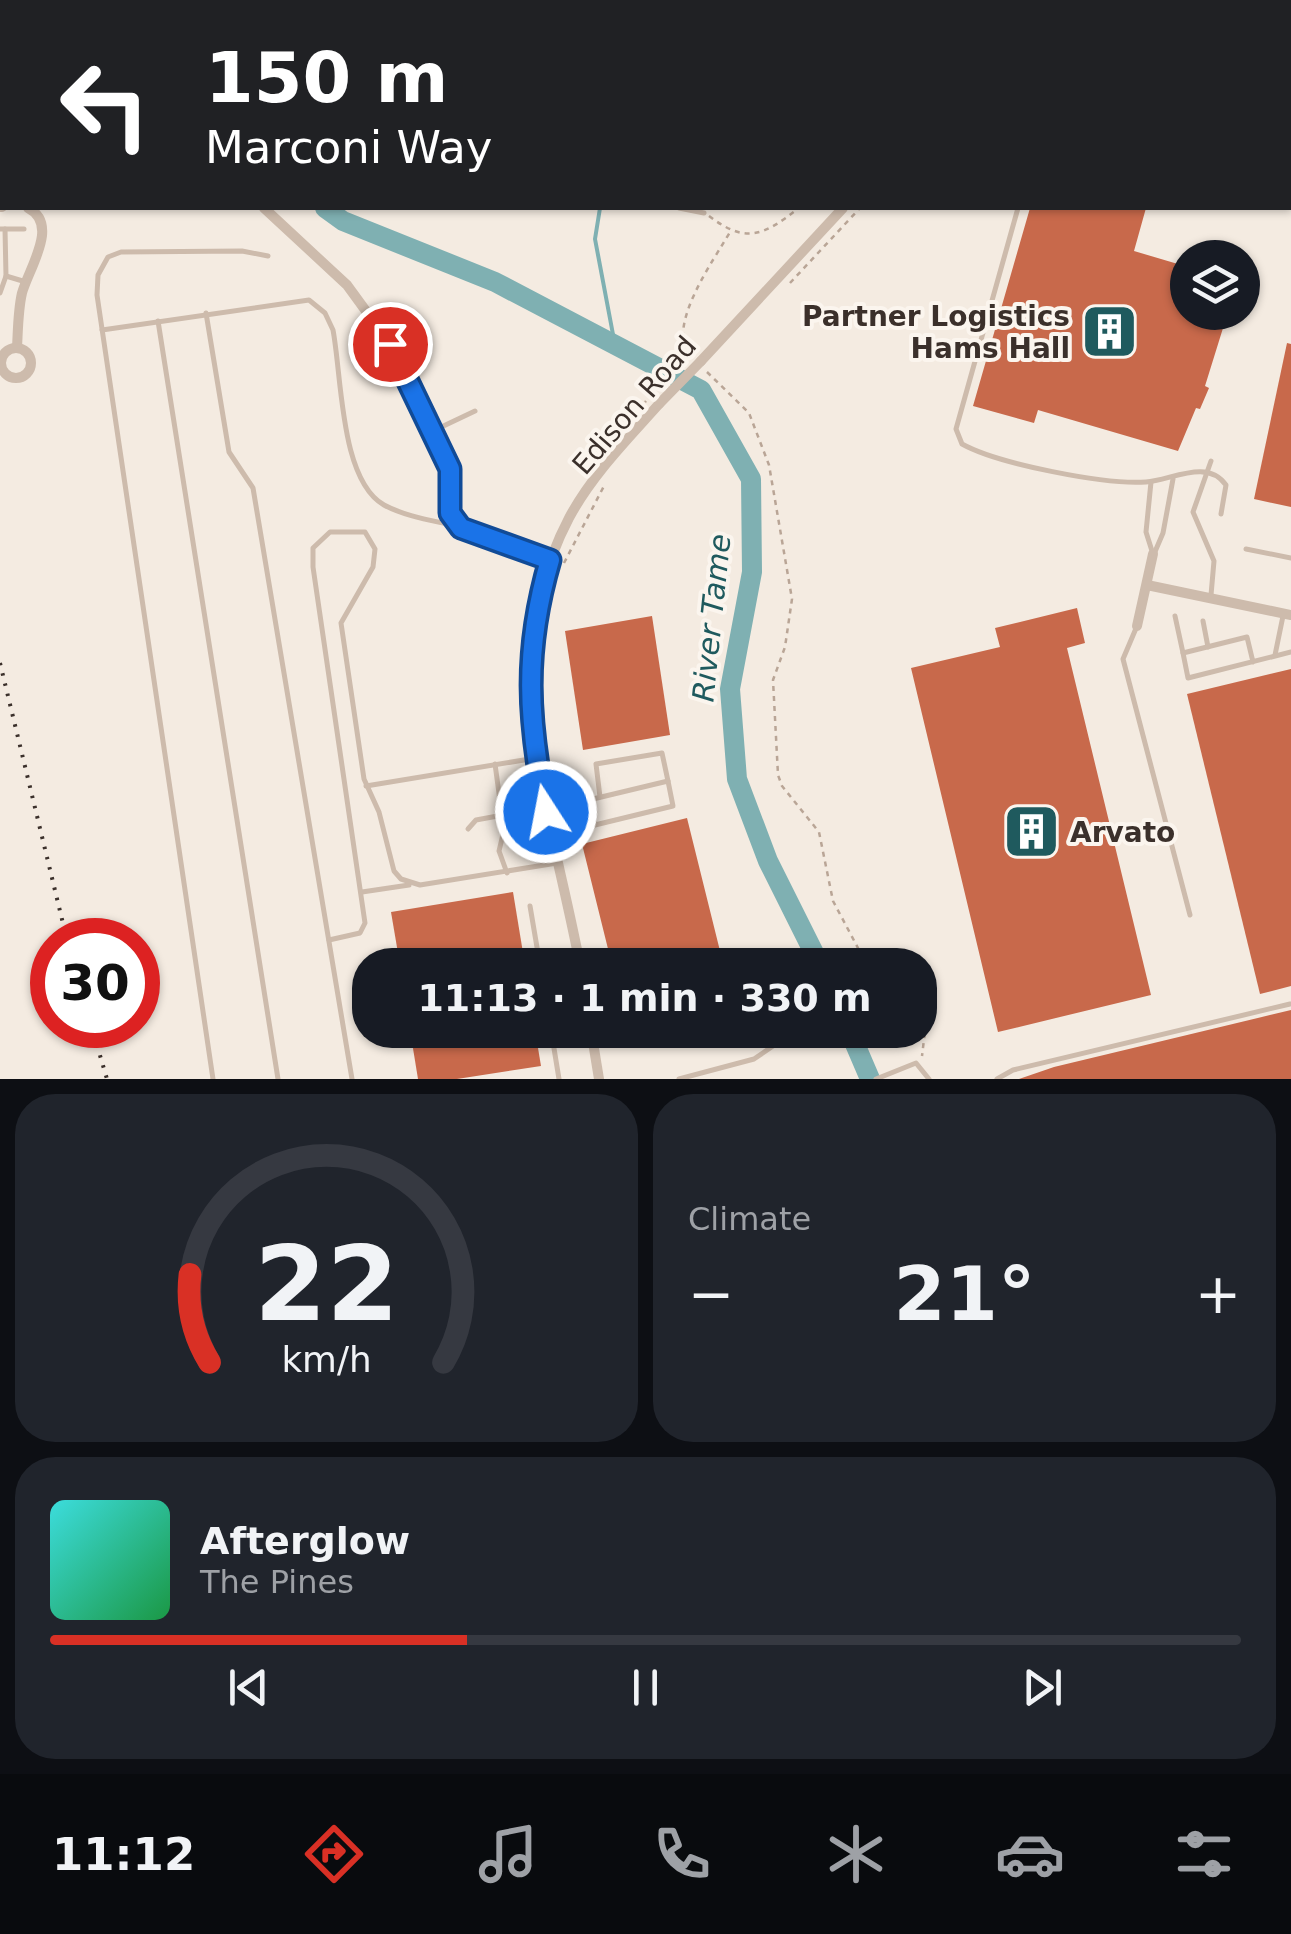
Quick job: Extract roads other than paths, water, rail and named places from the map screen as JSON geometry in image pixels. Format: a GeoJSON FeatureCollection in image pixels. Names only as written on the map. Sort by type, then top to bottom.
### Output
{"type":"FeatureCollection","features":[{"type":"Feature","properties":{"kind":"street"},"geometry":{"type":"LineString","coordinates":[[17,348],[26,282],[43,234],[34,210]]}},
{"type":"Feature","properties":{"kind":"street"},"geometry":{"type":"LineString","coordinates":[[266,210],[347,286],[410,376],[453,482],[450,513],[461,528],[550,560]]}},
{"type":"Feature","properties":{"kind":"street","name":"Edison Road"},"geometry":{"type":"LineString","coordinates":[[576,948],[536,758],[530,656],[550,560],[570,516],[602,467],[841,210]]}},
{"type":"Feature","properties":{"kind":"street"},"geometry":{"type":"LineString","coordinates":[[1137,626],[1154,554]]}},
{"type":"Feature","properties":{"kind":"street"},"geometry":{"type":"LineString","coordinates":[[1147,585],[1287,614]]}},
{"type":"Feature","properties":{"kind":"street"},"geometry":{"type":"LineString","coordinates":[[594,1048],[599,1079]]}},
{"type":"Feature","properties":{"kind":"lane"},"geometry":{"type":"LineString","coordinates":[[689,210],[704,213]]}},
{"type":"Feature","properties":{"kind":"lane"},"geometry":{"type":"LineString","coordinates":[[1017,210],[956,429],[958,438],[970,448],[1114,484],[1172,480],[1194,470],[1208,473],[1226,484],[1220,514]]}},
{"type":"Feature","properties":{"kind":"lane"},"geometry":{"type":"LineString","coordinates":[[0,293],[6,276],[3,229],[24,229]]}},
{"type":"Feature","properties":{"kind":"lane"},"geometry":{"type":"LineString","coordinates":[[213,1079],[102,330],[98,275],[103,262],[114,252],[220,250],[268,256]]}},
{"type":"Feature","properties":{"kind":"lane"},"geometry":{"type":"LineString","coordinates":[[6,276],[26,282]]}},
{"type":"Feature","properties":{"kind":"lane"},"geometry":{"type":"LineString","coordinates":[[102,330],[301,298],[318,305],[333,330],[352,458],[366,492],[386,506],[461,528]]}},
{"type":"Feature","properties":{"kind":"lane"},"geometry":{"type":"LineString","coordinates":[[206,313],[228,452],[253,488],[352,1079]]}},
{"type":"Feature","properties":{"kind":"lane"},"geometry":{"type":"LineString","coordinates":[[158,321],[278,1079]]}},
{"type":"Feature","properties":{"kind":"lane"},"geometry":{"type":"LineString","coordinates":[[435,430],[474,411]]}},
{"type":"Feature","properties":{"kind":"lane"},"geometry":{"type":"LineString","coordinates":[[1211,461],[1193,512],[1214,561],[1211,598]]}},
{"type":"Feature","properties":{"kind":"lane"},"geometry":{"type":"LineString","coordinates":[[1154,554],[1172,480]]}},
{"type":"Feature","properties":{"kind":"lane"},"geometry":{"type":"LineString","coordinates":[[1151,482],[1146,532],[1154,554]]}},
{"type":"Feature","properties":{"kind":"lane"},"geometry":{"type":"LineString","coordinates":[[329,940],[360,933],[365,923],[313,567],[313,548],[330,532],[341,529],[365,532],[376,548],[373,567],[341,623],[366,786],[379,812],[390,864],[401,879],[412,884]]}},
{"type":"Feature","properties":{"kind":"lane"},"geometry":{"type":"LineString","coordinates":[[1246,549],[1291,558]]}},
{"type":"Feature","properties":{"kind":"lane"},"geometry":{"type":"LineString","coordinates":[[1275,656],[1287,614]]}},
{"type":"Feature","properties":{"kind":"lane"},"geometry":{"type":"LineString","coordinates":[[1175,616],[1188,678],[1291,652]]}},
{"type":"Feature","properties":{"kind":"lane"},"geometry":{"type":"LineString","coordinates":[[1202,621],[1208,647]]}},
{"type":"Feature","properties":{"kind":"lane"},"geometry":{"type":"LineString","coordinates":[[1137,626],[1123,659],[1190,915]]}},
{"type":"Feature","properties":{"kind":"lane"},"geometry":{"type":"LineString","coordinates":[[1183,653],[1247,638],[1253,662]]}},
{"type":"Feature","properties":{"kind":"lane"},"geometry":{"type":"LineString","coordinates":[[589,802],[595,826],[673,806],[662,754],[596,764],[600,797]]}},
{"type":"Feature","properties":{"kind":"lane"},"geometry":{"type":"LineString","coordinates":[[366,786],[536,758]]}},
{"type":"Feature","properties":{"kind":"lane"},"geometry":{"type":"LineString","coordinates":[[496,764],[503,816],[499,850],[507,872]]}},
{"type":"Feature","properties":{"kind":"lane"},"geometry":{"type":"LineString","coordinates":[[549,827],[600,797],[668,782]]}},
{"type":"Feature","properties":{"kind":"lane"},"geometry":{"type":"LineString","coordinates":[[468,829],[476,820],[503,816]]}},
{"type":"Feature","properties":{"kind":"lane"},"geometry":{"type":"LineString","coordinates":[[362,892],[557,863]]}},
{"type":"Feature","properties":{"kind":"lane"},"geometry":{"type":"LineString","coordinates":[[530,906],[537,948]]}},
{"type":"Feature","properties":{"kind":"lane"},"geometry":{"type":"LineString","coordinates":[[997,1079],[1013,1070],[1290,1004]]}},
{"type":"Feature","properties":{"kind":"lane"},"geometry":{"type":"LineString","coordinates":[[554,1048],[559,1079]]}},
{"type":"Feature","properties":{"kind":"lane"},"geometry":{"type":"LineString","coordinates":[[678,1079],[754,1059],[770,1048]]}},
{"type":"Feature","properties":{"kind":"lane"},"geometry":{"type":"LineString","coordinates":[[876,1079],[916,1063],[930,1079]]}},
{"type":"Feature","properties":{"kind":"waterway","name":"River Tame"},"geometry":{"type":"LineString","coordinates":[[328,210],[343,221],[495,282],[701,390],[751,479],[752,572],[730,689],[737,779],[768,861],[812,948]]}},
{"type":"Feature","properties":{"kind":"waterway"},"geometry":{"type":"LineString","coordinates":[[600,210],[595,239],[615,345]]}},
{"type":"Feature","properties":{"kind":"waterway","name":"River Tame"},"geometry":{"type":"LineString","coordinates":[[857,1048],[870,1079]]}},
{"type":"Feature","properties":{"kind":"railway"},"geometry":{"type":"LineString","coordinates":[[0,663],[62,918]]}},
{"type":"Feature","properties":{"kind":"railway"},"geometry":{"type":"LineString","coordinates":[[98,1048],[107,1079]]}},
{"type":"Feature","properties":{"kind":"place","name":"Partner Logistics Hams Hall"},"geometry":{"type":"Point","coordinates":[1109,332]}},
{"type":"Feature","properties":{"kind":"place","name":"Arvato"},"geometry":{"type":"Point","coordinates":[1031,832]}}]}
